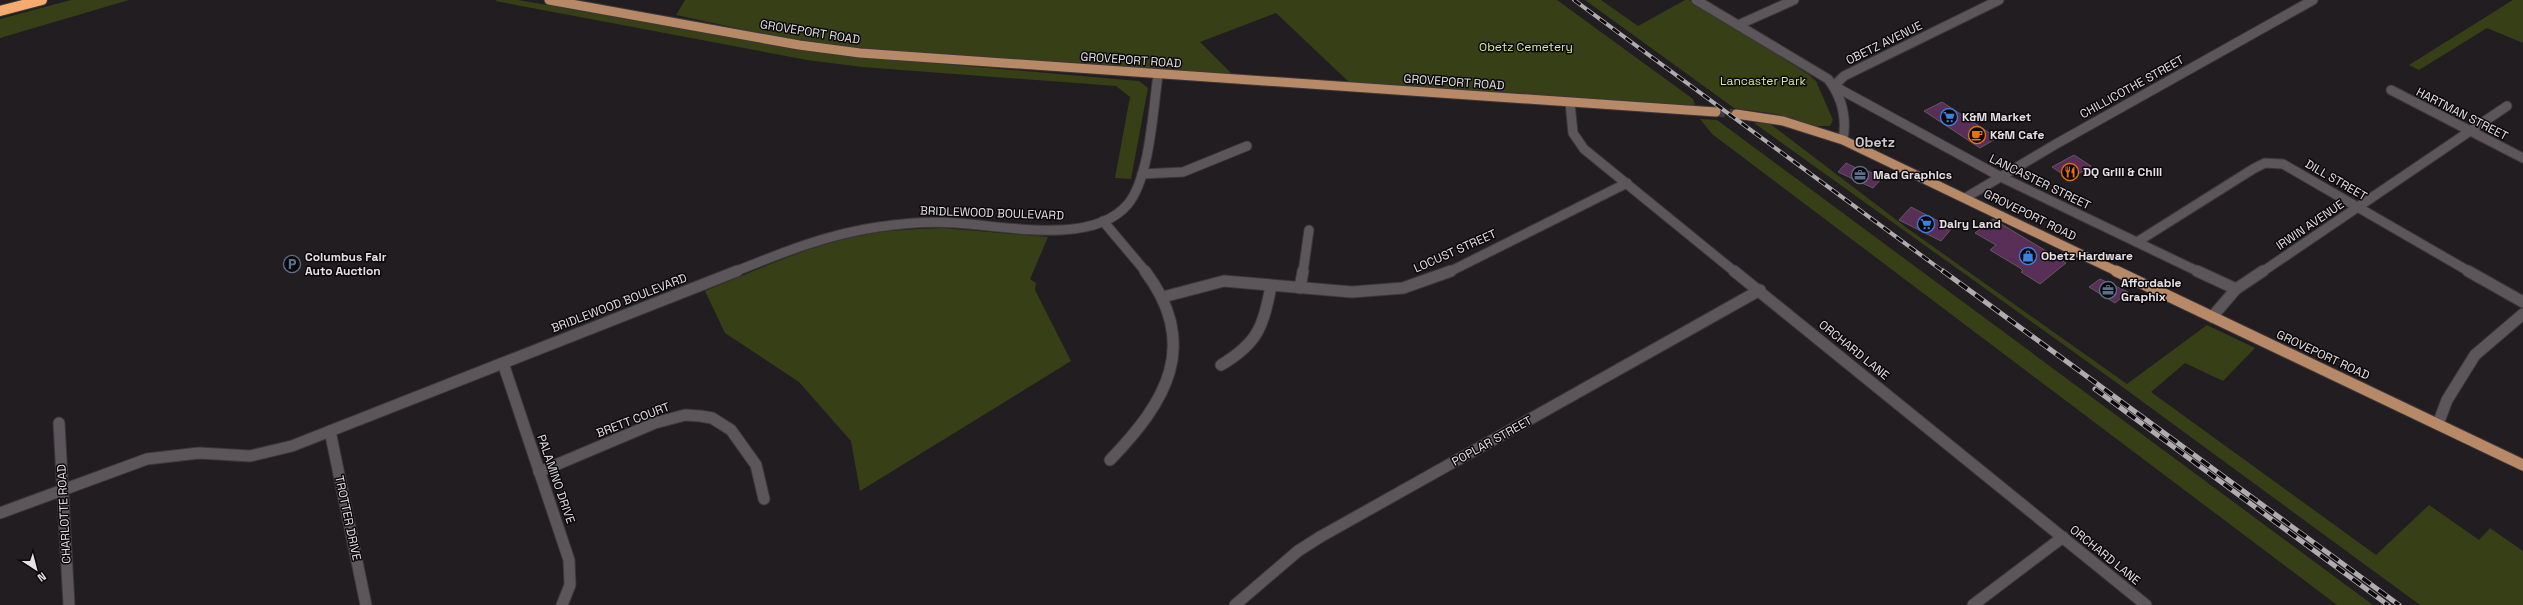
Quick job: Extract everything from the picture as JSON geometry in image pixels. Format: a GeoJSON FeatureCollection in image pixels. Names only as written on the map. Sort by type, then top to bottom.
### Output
{"type":"FeatureCollection","features":[{"type":"Feature","properties":{"kind":"highway"},"geometry":{"type":"LineString","coordinates":[[0,11],[42,0]]}},
{"type":"Feature","properties":{"kind":"main road","name":"GROVEPORT ROAD"},"geometry":{"type":"LineString","coordinates":[[549,0],[822,48],[1158,75],[1716,112]]}},
{"type":"Feature","properties":{"kind":"main road","name":"GROVEPORT ROAD"},"geometry":{"type":"LineString","coordinates":[[1736,114],[1782,121],[1843,140],[2523,465]]}},
{"type":"Feature","properties":{"kind":"street","name":"LANCASTER STREET"},"geometry":{"type":"LineString","coordinates":[[1696,0],[1819,72],[1834,86],[2001,177],[2236,289]]}},
{"type":"Feature","properties":{"kind":"street"},"geometry":{"type":"LineString","coordinates":[[1738,25],[1794,0]]}},
{"type":"Feature","properties":{"kind":"street","name":"OBETZ AVENUE"},"geometry":{"type":"LineString","coordinates":[[1834,86],[1844,76],[1999,0]]}},
{"type":"Feature","properties":{"kind":"street","name":"CHILLICOTHE STREET"},"geometry":{"type":"LineString","coordinates":[[1965,198],[2313,0]]}},
{"type":"Feature","properties":{"kind":"street","name":"BRIDLEWOOD BOULEVARD"},"geometry":{"type":"LineString","coordinates":[[0,513],[147,459],[170,454],[199,453],[250,456],[292,446],[789,250],[846,232],[919,224],[955,223],[1063,230],[1103,221],[1128,204],[1136,193],[1142,174],[1158,75]]}},
{"type":"Feature","properties":{"kind":"street"},"geometry":{"type":"LineString","coordinates":[[1834,86],[1846,118],[1843,140]]}},
{"type":"Feature","properties":{"kind":"street","name":"HARTMAN STREET"},"geometry":{"type":"LineString","coordinates":[[2391,90],[2523,158]]}},
{"type":"Feature","properties":{"kind":"street","name":"ORCHARD LANE"},"geometry":{"type":"LineString","coordinates":[[1570,103],[1571,131],[1575,140],[2146,605]]}},
{"type":"Feature","properties":{"kind":"street","name":"IRWIN AVENUE"},"geometry":{"type":"LineString","coordinates":[[2212,317],[2236,289],[2507,106]]}},
{"type":"Feature","properties":{"kind":"street"},"geometry":{"type":"LineString","coordinates":[[1142,174],[1184,172],[1247,146]]}},
{"type":"Feature","properties":{"kind":"street","name":"DILL STREET"},"geometry":{"type":"LineString","coordinates":[[2137,242],[2265,163],[2283,164],[2523,302]]}},
{"type":"Feature","properties":{"kind":"street","name":"LOCUST STREET"},"geometry":{"type":"LineString","coordinates":[[1163,297],[1224,281],[1352,292],[1403,288],[1426,280],[1627,183]]}},
{"type":"Feature","properties":{"kind":"street"},"geometry":{"type":"LineString","coordinates":[[1103,221],[1149,277],[1163,297],[1168,311],[1173,342],[1170,374],[1154,411],[1110,460]]}},
{"type":"Feature","properties":{"kind":"street"},"geometry":{"type":"LineString","coordinates":[[1300,288],[1309,230]]}},
{"type":"Feature","properties":{"kind":"street"},"geometry":{"type":"LineString","coordinates":[[1221,364],[1250,347],[1258,335],[1264,321],[1271,286]]}},
{"type":"Feature","properties":{"kind":"street","name":"POPLAR STREET"},"geometry":{"type":"LineString","coordinates":[[1235,605],[1298,552],[1320,537],[1760,290]]}},
{"type":"Feature","properties":{"kind":"street"},"geometry":{"type":"LineString","coordinates":[[2438,424],[2447,400],[2475,355],[2523,314]]}},
{"type":"Feature","properties":{"kind":"street","name":"PALAMINO DRIVE"},"geometry":{"type":"LineString","coordinates":[[503,363],[569,560],[570,585],[562,605]]}},
{"type":"Feature","properties":{"kind":"street","name":"BRETT COURT"},"geometry":{"type":"LineString","coordinates":[[539,472],[655,423],[685,415],[700,416],[712,418],[731,430],[756,465],[764,499]]}},
{"type":"Feature","properties":{"kind":"street","name":"CHARLOTTE ROAD"},"geometry":{"type":"LineString","coordinates":[[59,423],[68,605]]}},
{"type":"Feature","properties":{"kind":"street","name":"TROTTER DRIVE"},"geometry":{"type":"LineString","coordinates":[[330,431],[366,605]]}},
{"type":"Feature","properties":{"kind":"street"},"geometry":{"type":"LineString","coordinates":[[1973,605],[2063,537]]}},
{"type":"Feature","properties":{"kind":"green space"},"geometry":{"type":"Polygon","coordinates":[[[71,0],[129,0],[0,38],[0,19],[71,0]]]}},
{"type":"Feature","properties":{"kind":"green space"},"geometry":{"type":"Polygon","coordinates":[[[518,0],[850,56],[1139,81],[1148,88],[1131,179],[1115,178],[1130,97],[1116,86],[862,67],[807,60],[495,1],[518,0]]]}},
{"type":"Feature","properties":{"kind":"green space","name":"Obetz Cemetery"},"geometry":{"type":"Polygon","coordinates":[[[685,0],[1557,0],[1693,99],[1696,107],[1351,84],[1276,13],[1200,42],[1234,76],[866,50],[782,38],[676,15],[685,0]]]}},
{"type":"Feature","properties":{"kind":"green space","name":"Lancaster Park"},"geometry":{"type":"Polygon","coordinates":[[[1585,0],[1601,0],[1638,26],[1685,0],[1689,0],[1808,74],[1816,81],[1833,120],[1830,126],[1815,126],[1776,114],[1734,108],[1585,0]]]}},
{"type":"Feature","properties":{"kind":"green space"},"geometry":{"type":"Polygon","coordinates":[[[2513,0],[2523,0],[2523,43],[2487,28],[2419,70],[2409,65],[2513,0]]]}},
{"type":"Feature","properties":{"kind":"green space"},"geometry":{"type":"Polygon","coordinates":[[[1700,119],[1717,120],[2373,605],[2337,605],[1712,134],[1700,119]]]}},
{"type":"Feature","properties":{"kind":"green space"},"geometry":{"type":"Polygon","coordinates":[[[1754,123],[1769,123],[1911,231],[2127,384],[2207,325],[2255,348],[2223,381],[2185,363],[2151,392],[2376,555],[2429,505],[2479,540],[2490,528],[2523,551],[2523,605],[2420,605],[2117,383],[1754,123]]]}},
{"type":"Feature","properties":{"kind":"green space"},"geometry":{"type":"Polygon","coordinates":[[[943,228],[1048,237],[1030,279],[1036,283],[1035,290],[1071,361],[860,491],[851,441],[799,382],[725,333],[705,291],[780,260],[819,246],[879,232],[943,228]]]}},
{"type":"Feature","properties":{"kind":"building"},"geometry":{"type":"Polygon","coordinates":[[[1942,102],[1997,138],[1980,148],[1924,111],[1942,102]]]}},
{"type":"Feature","properties":{"kind":"building","name":"DQ Grill & Chill"},"geometry":{"type":"Polygon","coordinates":[[[2074,155],[2091,166],[2070,179],[2052,167],[2074,155]]]}},
{"type":"Feature","properties":{"kind":"building","name":"Mad Graphics"},"geometry":{"type":"Polygon","coordinates":[[[1846,163],[1860,170],[1862,168],[1882,178],[1873,188],[1838,172],[1846,163]]]}},
{"type":"Feature","properties":{"kind":"building","name":"Dairy Land"},"geometry":{"type":"Polygon","coordinates":[[[1911,207],[1952,228],[1941,241],[1899,220],[1911,207]]]}},
{"type":"Feature","properties":{"kind":"building","name":"Obetz Hardware"},"geometry":{"type":"Polygon","coordinates":[[[1993,219],[2066,263],[2040,284],[2021,272],[2023,271],[2020,268],[1990,250],[1996,245],[1975,233],[1993,219]]]}},
{"type":"Feature","properties":{"kind":"building","name":"Affordable Graphix"},"geometry":{"type":"Polygon","coordinates":[[[2100,279],[2128,292],[2115,303],[2089,287],[2100,279]]]}},
{"type":"Feature","properties":{"kind":"tunnel"},"geometry":{"type":"LineString","coordinates":[[1716,112],[1736,114]]}},
{"type":"Feature","properties":{"kind":"railway"},"geometry":{"type":"LineString","coordinates":[[1574,0],[1944,272]]}},
{"type":"Feature","properties":{"kind":"railway"},"geometry":{"type":"LineString","coordinates":[[1943,271],[2399,605]]}},
{"type":"Feature","properties":{"kind":"railway"},"geometry":{"type":"LineString","coordinates":[[2095,389],[2388,605]]}},
{"type":"Feature","properties":{"kind":"place","name":"K&M Market"},"geometry":{"type":"Point","coordinates":[1949,117]}},
{"type":"Feature","properties":{"kind":"place","name":"K&M Cafe"},"geometry":{"type":"Point","coordinates":[1977,135]}},
{"type":"Feature","properties":{"kind":"place","name":"DQ Grill & Chill"},"geometry":{"type":"Point","coordinates":[2070,172]}},
{"type":"Feature","properties":{"kind":"place","name":"Mad Graphics"},"geometry":{"type":"Point","coordinates":[1860,175]}},
{"type":"Feature","properties":{"kind":"place","name":"Dairy Land"},"geometry":{"type":"Point","coordinates":[1926,224]}},
{"type":"Feature","properties":{"kind":"place","name":"Obetz Hardware"},"geometry":{"type":"Point","coordinates":[2028,256]}},
{"type":"Feature","properties":{"kind":"place","name":"Columbus Fair Auto Auction"},"geometry":{"type":"Point","coordinates":[292,264]}},
{"type":"Feature","properties":{"kind":"place","name":"Affordable Graphix"},"geometry":{"type":"Point","coordinates":[2108,290]}},
{"type":"Feature","properties":{"kind":"district","name":"Obetz"},"geometry":{"type":"Point","coordinates":[1875,142]}}]}
